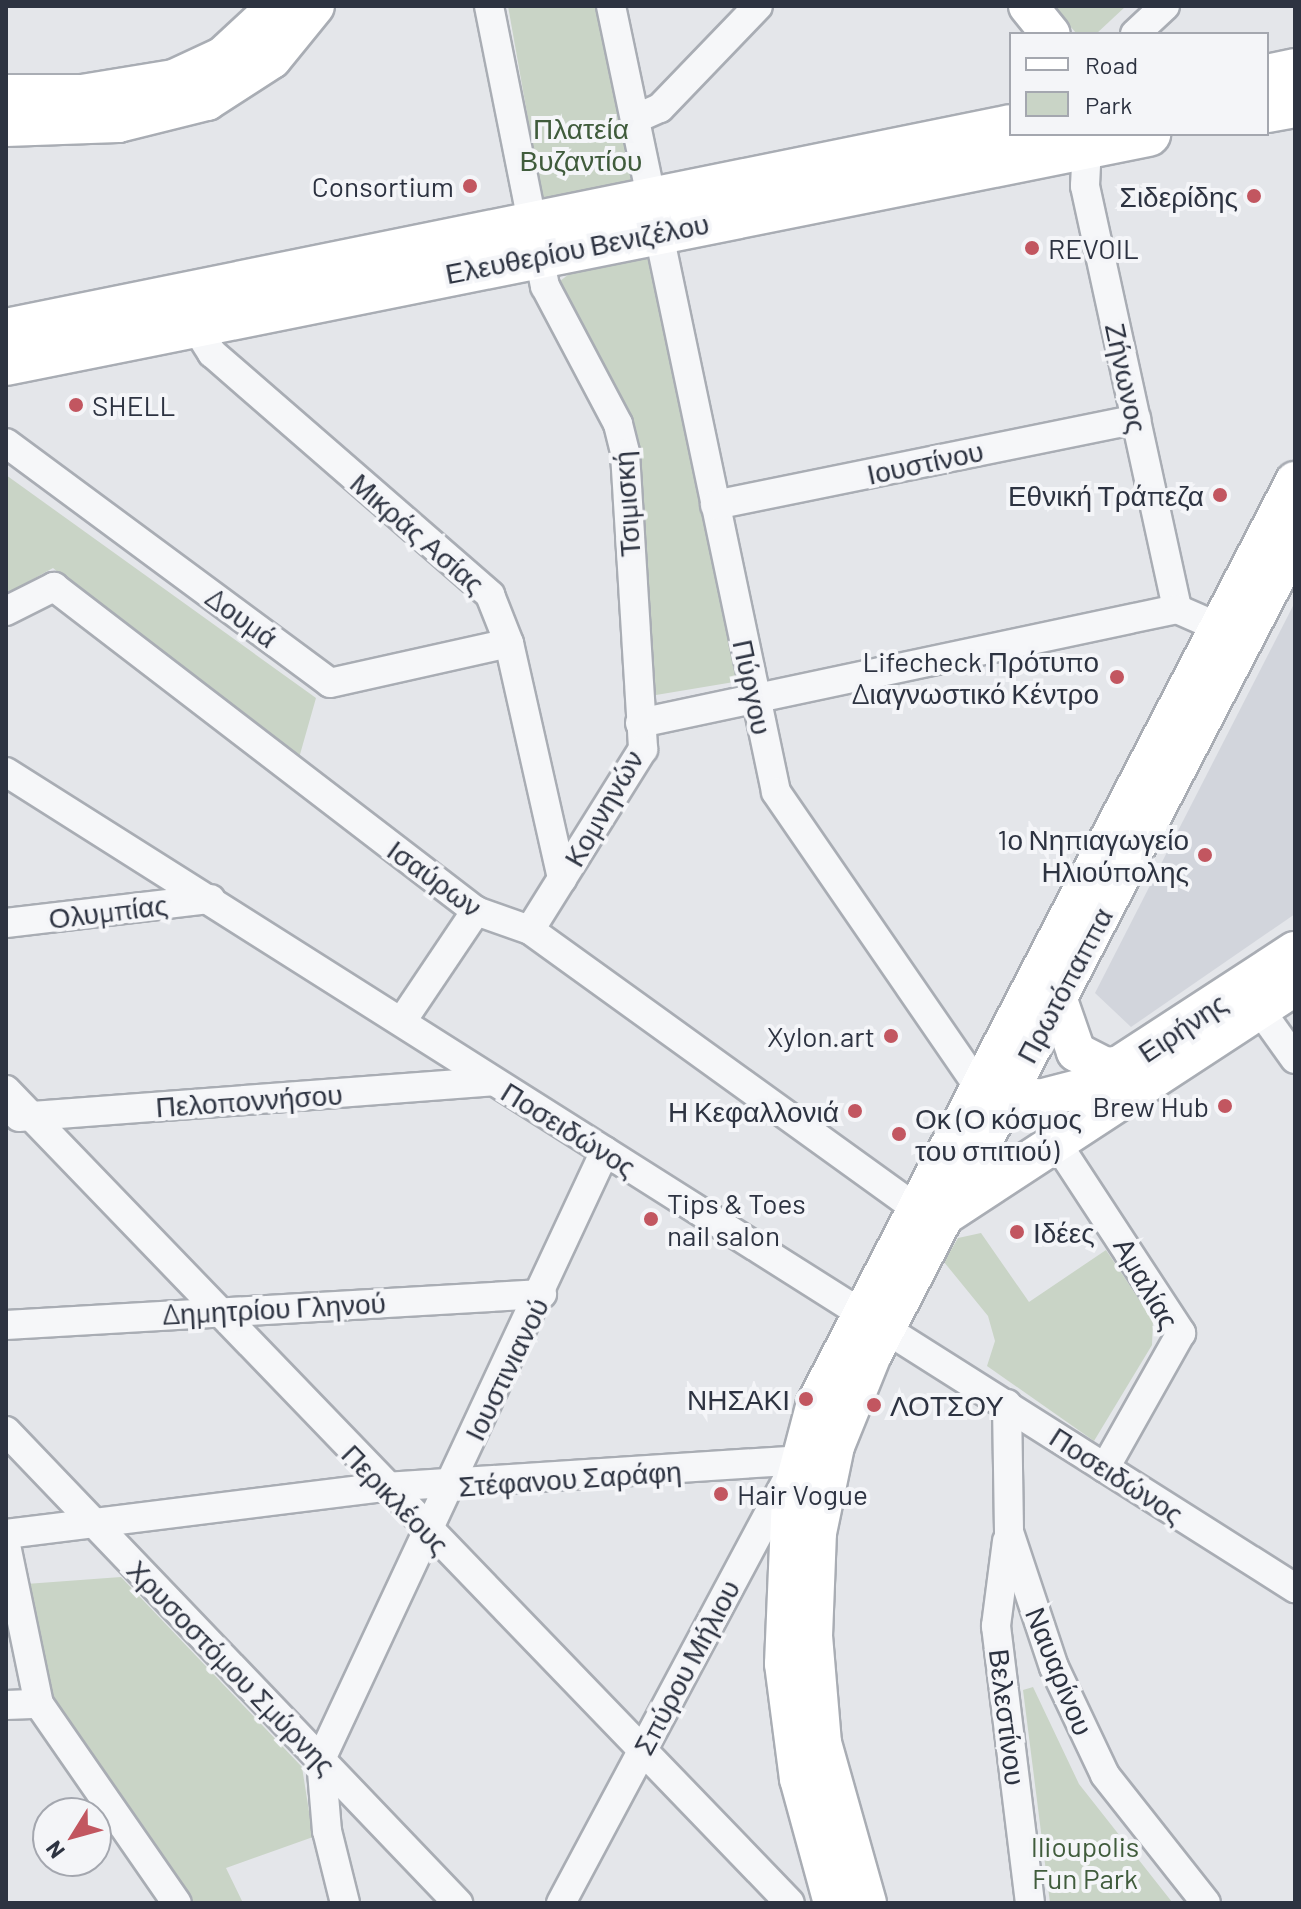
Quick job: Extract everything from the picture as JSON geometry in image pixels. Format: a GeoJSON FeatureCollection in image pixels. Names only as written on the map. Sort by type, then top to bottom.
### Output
{"type":"FeatureCollection","features":[{"type":"Feature","properties":{"kind":"main road"},"geometry":{"type":"LineString","coordinates":[[1269,77],[1295,71]]}},
{"type":"Feature","properties":{"kind":"main road"},"geometry":{"type":"LineString","coordinates":[[1269,110],[1295,105]]}},
{"type":"Feature","properties":{"kind":"main road","name":"Ελευθερίου Βενιζέλου"},"geometry":{"type":"LineString","coordinates":[[655,217],[1009,128]]}},
{"type":"Feature","properties":{"kind":"main road","name":"Ελευθερίου Βενιζέλου"},"geometry":{"type":"LineString","coordinates":[[6,363],[185,311],[655,217],[1087,138],[1118,136]]}},
{"type":"Feature","properties":{"kind":"main road","name":"Ελευθερίου Βενιζέλου"},"geometry":{"type":"LineString","coordinates":[[6,331],[185,311]]}},
{"type":"Feature","properties":{"kind":"street"},"geometry":{"type":"LineString","coordinates":[[6,94],[91,93],[174,79],[223,56],[277,6]]}},
{"type":"Feature","properties":{"kind":"street"},"geometry":{"type":"LineString","coordinates":[[6,127],[118,123],[207,101],[272,59],[315,6]]}},
{"type":"Feature","properties":{"kind":"street","name":"Τσιμισκή"},"geometry":{"type":"LineString","coordinates":[[489,6],[545,286],[618,424],[625,453],[640,723]]}},
{"type":"Feature","properties":{"kind":"street","name":"Πύργου"},"geometry":{"type":"LineString","coordinates":[[611,6],[755,699],[782,802],[993,1100]]}},
{"type":"Feature","properties":{"kind":"street"},"geometry":{"type":"LineString","coordinates":[[635,119],[660,108],[758,6]]}},
{"type":"Feature","properties":{"kind":"street"},"geometry":{"type":"LineString","coordinates":[[1028,6],[1049,32]]}},
{"type":"Feature","properties":{"kind":"street"},"geometry":{"type":"LineString","coordinates":[[1137,32],[1165,6]]}},
{"type":"Feature","properties":{"kind":"street","name":"Ζήνωνος"},"geometry":{"type":"LineString","coordinates":[[1087,138],[1085,186],[1177,609]]}},
{"type":"Feature","properties":{"kind":"street","name":"Μικράς Ασίας"},"geometry":{"type":"LineString","coordinates":[[185,311],[212,353],[490,595],[509,643],[562,879]]}},
{"type":"Feature","properties":{"kind":"street","name":"Ιουστίνου"},"geometry":{"type":"LineString","coordinates":[[715,505],[1136,419]]}},
{"type":"Feature","properties":{"kind":"street","name":"Δουμά"},"geometry":{"type":"LineString","coordinates":[[6,443],[330,683],[509,643]]}},
{"type":"Feature","properties":{"kind":"street","name":"Πρωτόπαππα"},"geometry":{"type":"LineString","coordinates":[[993,1100],[1057,997],[1232,633],[1295,481]]}},
{"type":"Feature","properties":{"kind":"street","name":"Πρωτόπαππα"},"geometry":{"type":"LineString","coordinates":[[993,1100],[1232,633],[1295,541]]}},
{"type":"Feature","properties":{"kind":"street","name":"Ισαύρων"},"geometry":{"type":"LineString","coordinates":[[6,611],[54,587],[476,911],[530,930],[928,1211]]}},
{"type":"Feature","properties":{"kind":"street"},"geometry":{"type":"LineString","coordinates":[[1177,609],[1232,633]]}},
{"type":"Feature","properties":{"kind":"street","name":"Κομνηνών"},"geometry":{"type":"LineString","coordinates":[[530,930],[643,749],[640,723],[1177,609]]}},
{"type":"Feature","properties":{"kind":"street","name":"Ποσειδώνος"},"geometry":{"type":"LineString","coordinates":[[6,772],[1295,1588]]}},
{"type":"Feature","properties":{"kind":"street","name":"Ολυμπίας"},"geometry":{"type":"LineString","coordinates":[[6,923],[211,899]]}},
{"type":"Feature","properties":{"kind":"street"},"geometry":{"type":"LineString","coordinates":[[402,1021],[476,911]]}},
{"type":"Feature","properties":{"kind":"street","name":"Ειρήνης"},"geometry":{"type":"LineString","coordinates":[[993,1100],[1059,1097],[1124,1065],[1295,951]]}},
{"type":"Feature","properties":{"kind":"street","name":"Ειρήνης"},"geometry":{"type":"LineString","coordinates":[[928,1211],[1058,1145],[1295,986]]}},
{"type":"Feature","properties":{"kind":"street"},"geometry":{"type":"LineString","coordinates":[[1057,997],[1076,1052],[1090,1063],[1124,1065]]}},
{"type":"Feature","properties":{"kind":"street"},"geometry":{"type":"LineString","coordinates":[[1260,1010],[1295,1059]]}},
{"type":"Feature","properties":{"kind":"street","name":"Πελοποννήσου"},"geometry":{"type":"LineString","coordinates":[[19,1117],[493,1081]]}},
{"type":"Feature","properties":{"kind":"street","name":"Περικλέους"},"geometry":{"type":"LineString","coordinates":[[6,1090],[19,1117],[215,1309],[640,1754],[790,1903]]}},
{"type":"Feature","properties":{"kind":"street"},"geometry":{"type":"LineString","coordinates":[[867,1903],[822,1743],[812,1580],[816,1403],[874,1319],[928,1211],[993,1100],[1058,1145]]}},
{"type":"Feature","properties":{"kind":"street","name":"Αμαλίας"},"geometry":{"type":"LineString","coordinates":[[1058,1145],[1181,1333],[1105,1468]]}},
{"type":"Feature","properties":{"kind":"street","name":"Ιουστινιανού"},"geometry":{"type":"LineString","coordinates":[[321,1759],[430,1534],[605,1151]]}},
{"type":"Feature","properties":{"kind":"street","name":"Δημητρίου Γληνού"},"geometry":{"type":"LineString","coordinates":[[6,1325],[215,1309],[542,1294]]}},
{"type":"Feature","properties":{"kind":"street","name":"Ναυαρίνου"},"geometry":{"type":"LineString","coordinates":[[1007,1404],[1009,1532],[1054,1667],[1105,1775],[1206,1903]]}},
{"type":"Feature","properties":{"kind":"street","name":"Χρυσοστόμου Σμύρνης"},"geometry":{"type":"LineString","coordinates":[[6,1431],[458,1903]]}},
{"type":"Feature","properties":{"kind":"street"},"geometry":{"type":"LineString","coordinates":[[790,1903],[828,1888],[784,1664],[785,1550],[815,1460]]}},
{"type":"Feature","properties":{"kind":"street","name":"Στέφανου Σαράφη"},"geometry":{"type":"LineString","coordinates":[[6,1534],[385,1487],[449,1487],[815,1460]]}},
{"type":"Feature","properties":{"kind":"street","name":"Σπύρου Μήλιου"},"geometry":{"type":"LineString","coordinates":[[561,1903],[640,1754],[815,1460]]}},
{"type":"Feature","properties":{"kind":"street","name":"Βελεστίνου"},"geometry":{"type":"LineString","coordinates":[[1009,1532],[996,1626],[1030,1903]]}},
{"type":"Feature","properties":{"kind":"street"},"geometry":{"type":"LineString","coordinates":[[6,1545],[39,1704],[177,1903]]}},
{"type":"Feature","properties":{"kind":"street"},"geometry":{"type":"LineString","coordinates":[[6,1705],[39,1704]]}},
{"type":"Feature","properties":{"kind":"street"},"geometry":{"type":"LineString","coordinates":[[321,1759],[327,1831],[345,1903]]}},
{"type":"Feature","properties":{"kind":"shaded area"},"geometry":{"type":"Polygon","coordinates":[[[1295,602],[1295,914],[1131,1027],[1095,993],[1295,602]]]}},
{"type":"Feature","properties":{"kind":"green space","name":"Πλατεία Βυζαντίου"},"geometry":{"type":"Polygon","coordinates":[[[508,6],[602,6],[638,183],[543,203],[508,6]]]}},
{"type":"Feature","properties":{"kind":"green space"},"geometry":{"type":"Polygon","coordinates":[[[1052,6],[1126,6],[1098,32],[1075,32],[1052,6]]]}},
{"type":"Feature","properties":{"kind":"green space"},"geometry":{"type":"Polygon","coordinates":[[[628,255],[650,259],[740,681],[650,696],[639,444],[560,281],[581,265],[628,255]]]}},
{"type":"Feature","properties":{"kind":"green space"},"geometry":{"type":"Polygon","coordinates":[[[6,475],[316,698],[297,765],[53,568],[6,594],[6,475]]]}},
{"type":"Feature","properties":{"kind":"green space"},"geometry":{"type":"Polygon","coordinates":[[[981,1233],[1029,1302],[1106,1250],[1153,1320],[1152,1345],[1094,1441],[987,1366],[995,1341],[988,1316],[944,1262],[958,1238],[981,1233]]]}},
{"type":"Feature","properties":{"kind":"green space"},"geometry":{"type":"Polygon","coordinates":[[[121,1577],[302,1767],[313,1837],[226,1868],[243,1903],[193,1903],[50,1697],[26,1584],[121,1577]]]}},
{"type":"Feature","properties":{"kind":"green space","name":"Ilioupolis Fun Park"},"geometry":{"type":"Polygon","coordinates":[[[1033,1687],[1079,1784],[1172,1902],[1050,1903],[1023,1690],[1033,1687]]]}},
{"type":"Feature","properties":{"kind":"place","name":"Consortium"},"geometry":{"type":"Point","coordinates":[470,186]}},
{"type":"Feature","properties":{"kind":"place","name":"Σιδερίδης"},"geometry":{"type":"Point","coordinates":[1254,196]}},
{"type":"Feature","properties":{"kind":"place","name":"REVOIL"},"geometry":{"type":"Point","coordinates":[1032,248]}},
{"type":"Feature","properties":{"kind":"place","name":"SHELL"},"geometry":{"type":"Point","coordinates":[76,405]}},
{"type":"Feature","properties":{"kind":"place","name":"Εθνική Τράπεζα"},"geometry":{"type":"Point","coordinates":[1220,495]}},
{"type":"Feature","properties":{"kind":"place","name":"Lifecheck Πρότυπο Διαγνωστικό Κέντρο"},"geometry":{"type":"Point","coordinates":[1117,677]}},
{"type":"Feature","properties":{"kind":"place","name":"1ο Νηπιαγωγείο Ηλιούπολης"},"geometry":{"type":"Point","coordinates":[1205,855]}},
{"type":"Feature","properties":{"kind":"place","name":"Xylon.art"},"geometry":{"type":"Point","coordinates":[891,1036]}},
{"type":"Feature","properties":{"kind":"place","name":"Brew Hub"},"geometry":{"type":"Point","coordinates":[1225,1106]}},
{"type":"Feature","properties":{"kind":"place","name":"Η Κεφαλλονιά"},"geometry":{"type":"Point","coordinates":[855,1111]}},
{"type":"Feature","properties":{"kind":"place","name":"Οκ (Ο κόσμος του σπιτιού)"},"geometry":{"type":"Point","coordinates":[899,1134]}},
{"type":"Feature","properties":{"kind":"place","name":"Tips & Toes nail salon"},"geometry":{"type":"Point","coordinates":[651,1219]}},
{"type":"Feature","properties":{"kind":"place","name":"Ιδέες"},"geometry":{"type":"Point","coordinates":[1017,1232]}},
{"type":"Feature","properties":{"kind":"place","name":"ΝΗΣΑΚΙ"},"geometry":{"type":"Point","coordinates":[806,1399]}},
{"type":"Feature","properties":{"kind":"place","name":"ΛΟΤΣΟΥ"},"geometry":{"type":"Point","coordinates":[874,1405]}},
{"type":"Feature","properties":{"kind":"place","name":"Hair Vogue"},"geometry":{"type":"Point","coordinates":[721,1494]}}]}
